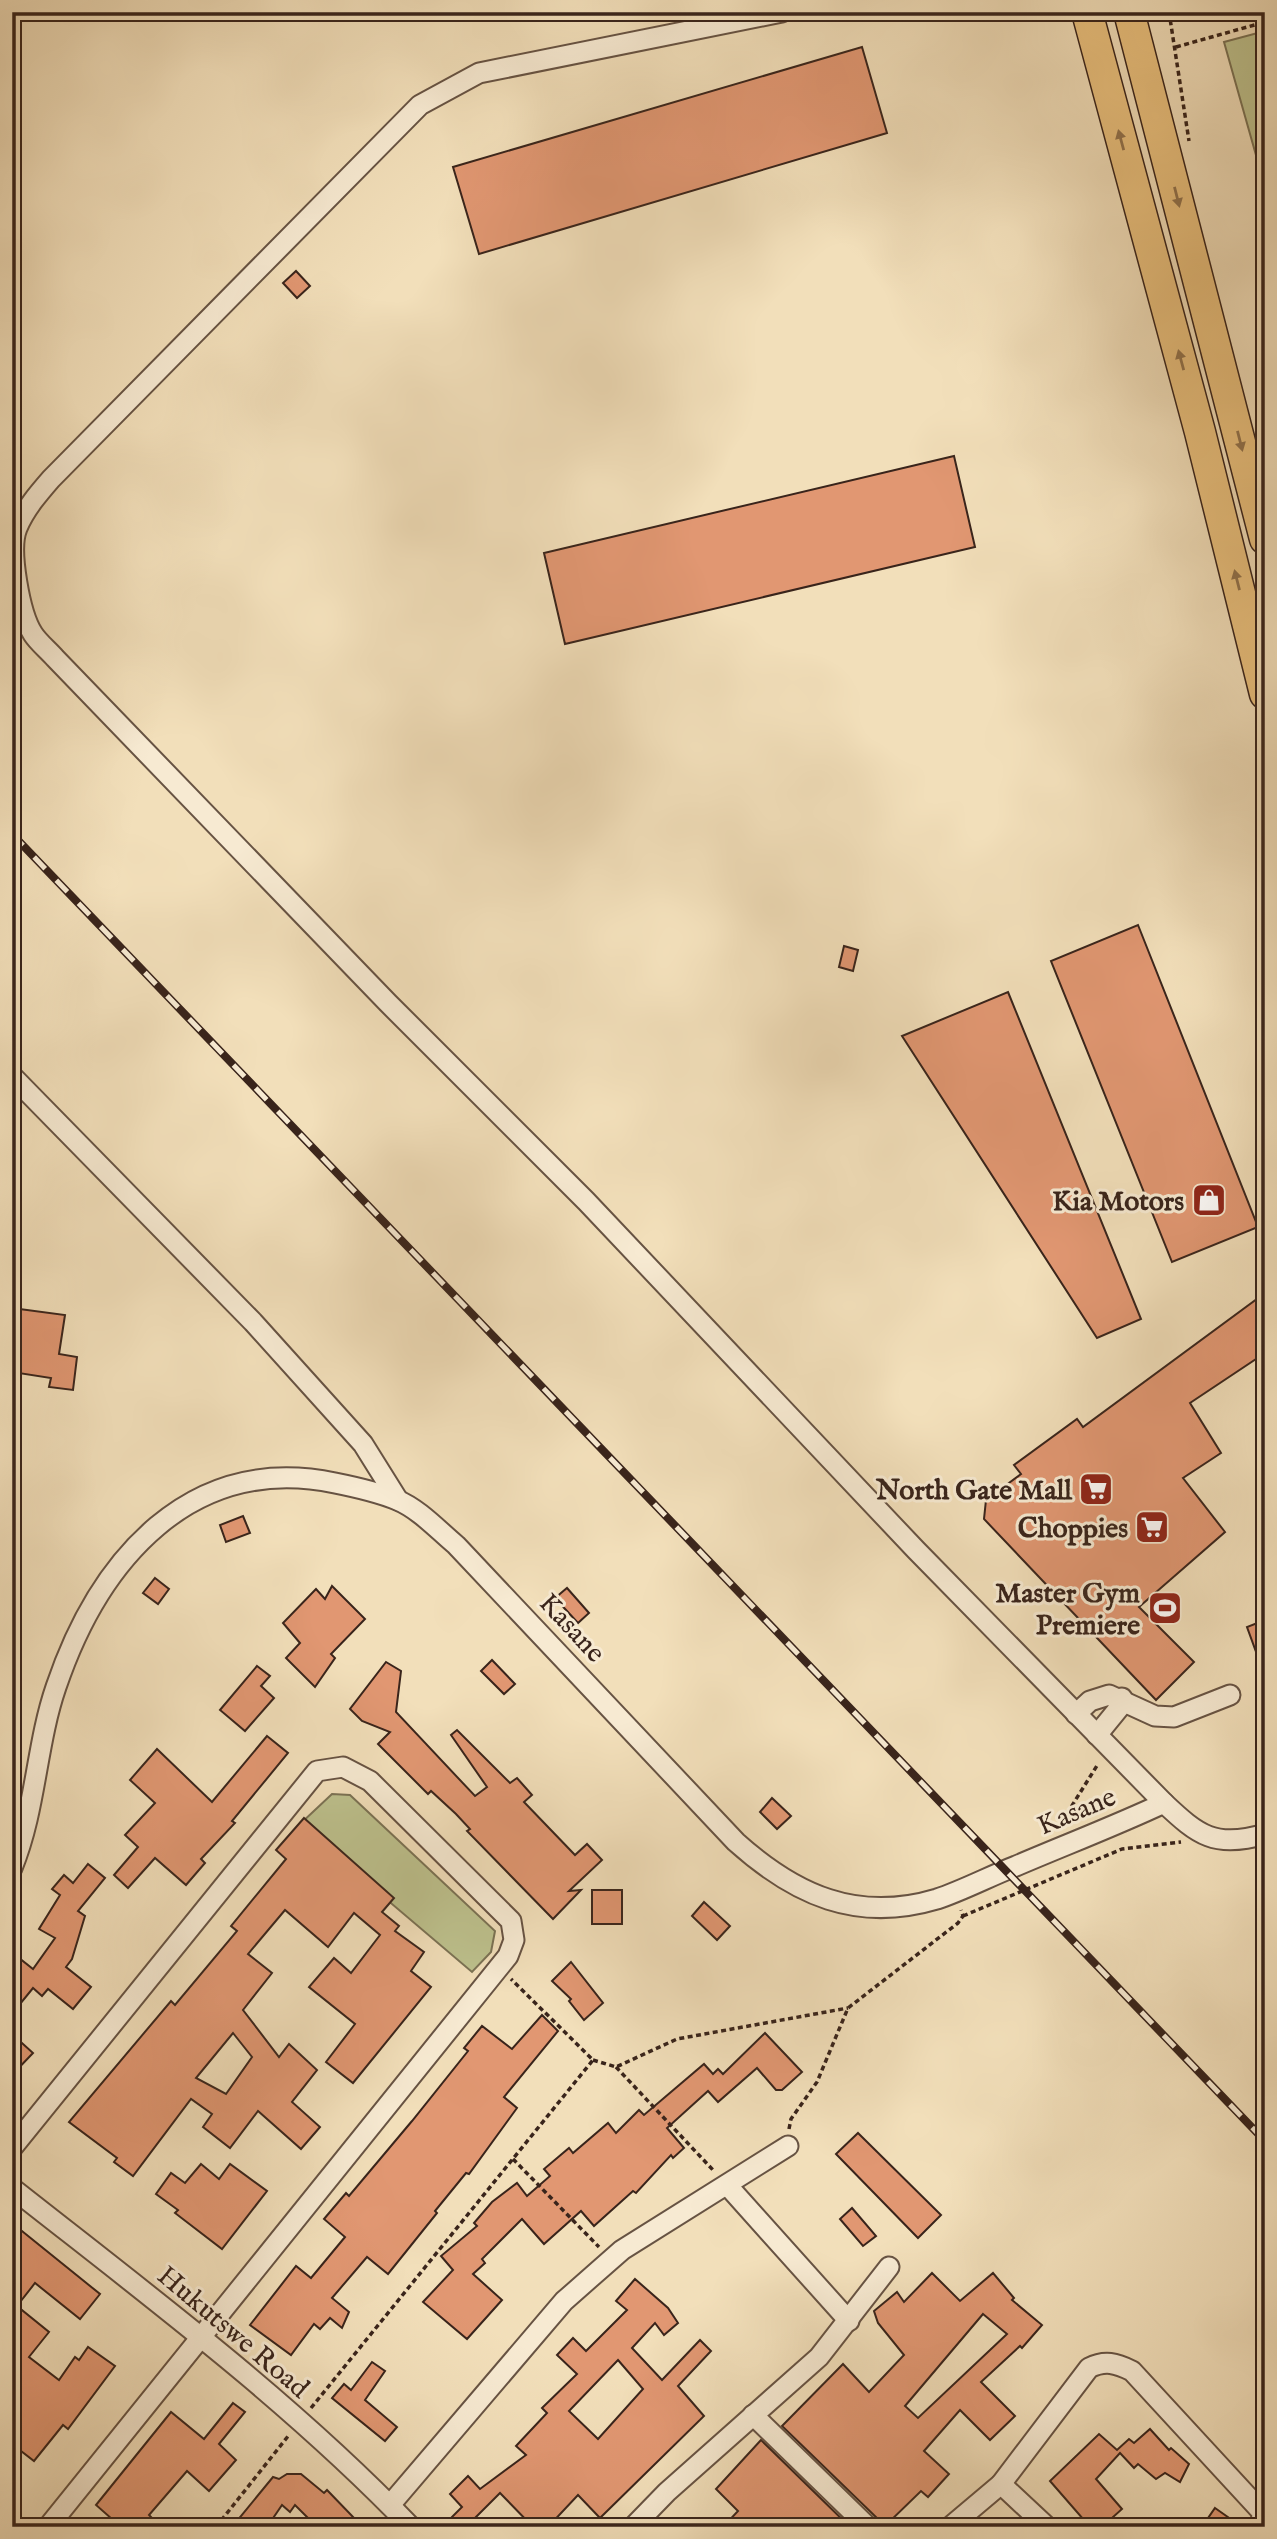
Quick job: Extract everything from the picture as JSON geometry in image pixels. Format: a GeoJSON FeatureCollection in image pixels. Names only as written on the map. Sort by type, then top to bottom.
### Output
{"type":"FeatureCollection","features":[{"type":"Feature","properties":{"kind":"highway"},"geometry":{"type":"LineString","coordinates":[[1129,12],[1265,538]]}},
{"type":"Feature","properties":{"kind":"highway"},"geometry":{"type":"LineString","coordinates":[[1084,19],[1197,419],[1265,694]]}},
{"type":"Feature","properties":{"kind":"street"},"geometry":{"type":"LineString","coordinates":[[782,12],[479,73],[420,105],[51,479],[29,506],[16,530],[13,552],[32,633],[388,1003],[586,1201],[1164,1803],[1196,1832],[1227,1840],[1265,1835]]}},
{"type":"Feature","properties":{"kind":"street"},"geometry":{"type":"LineString","coordinates":[[12,1076],[270,1342],[363,1444],[398,1500]]}},
{"type":"Feature","properties":{"kind":"street","name":"Kasane"},"geometry":{"type":"LineString","coordinates":[[12,1868],[27,1819],[55,1689],[79,1628],[117,1568],[159,1523],[202,1494],[240,1482],[276,1478],[315,1479],[398,1500],[456,1545],[736,1842],[770,1872],[825,1898],[859,1905],[914,1905],[957,1891],[1164,1803]]}},
{"type":"Feature","properties":{"kind":"street"},"geometry":{"type":"LineString","coordinates":[[1076,1714],[1090,1702],[1109,1695],[1122,1698],[1155,1716],[1174,1717],[1230,1695]]}},
{"type":"Feature","properties":{"kind":"street"},"geometry":{"type":"LineString","coordinates":[[1103,1742],[1122,1698]]}},
{"type":"Feature","properties":{"kind":"street"},"geometry":{"type":"LineString","coordinates":[[12,2148],[317,1771],[343,1767],[370,1781],[511,1921],[514,1940],[508,1956],[499,1968],[48,2527]]}},
{"type":"Feature","properties":{"kind":"street"},"geometry":{"type":"LineString","coordinates":[[390,2505],[541,2324],[611,2259],[788,2146]]}},
{"type":"Feature","properties":{"kind":"street"},"geometry":{"type":"LineString","coordinates":[[728,2186],[849,2321]]}},
{"type":"Feature","properties":{"kind":"street","name":"Hukutswe Road"},"geometry":{"type":"LineString","coordinates":[[12,2188],[201,2338],[300,2422],[411,2527]]}},
{"type":"Feature","properties":{"kind":"street"},"geometry":{"type":"LineString","coordinates":[[633,2527],[819,2357],[889,2267]]}},
{"type":"Feature","properties":{"kind":"street"},"geometry":{"type":"LineString","coordinates":[[950,2527],[1001,2484],[1081,2376],[1099,2363],[1116,2363],[1132,2371],[1262,2512],[1263,2523]]}},
{"type":"Feature","properties":{"kind":"street"},"geometry":{"type":"LineString","coordinates":[[753,2415],[868,2527]]}},
{"type":"Feature","properties":{"kind":"street"},"geometry":{"type":"LineString","coordinates":[[1001,2484],[1047,2527]]}},
{"type":"Feature","properties":{"kind":"path"},"geometry":{"type":"LineString","coordinates":[[1169,12],[1190,143]]}},
{"type":"Feature","properties":{"kind":"path"},"geometry":{"type":"LineString","coordinates":[[1176,47],[1265,22]]}},
{"type":"Feature","properties":{"kind":"path"},"geometry":{"type":"LineString","coordinates":[[1059,1848],[1056,1836],[1064,1816],[1103,1742]]}},
{"type":"Feature","properties":{"kind":"path"},"geometry":{"type":"LineString","coordinates":[[617,2067],[677,2039],[848,2008],[958,1923],[962,1916],[1122,1849],[1173,1845],[1196,1832]]}},
{"type":"Feature","properties":{"kind":"path"},"geometry":{"type":"LineString","coordinates":[[957,1891],[962,1916]]}},
{"type":"Feature","properties":{"kind":"path"},"geometry":{"type":"LineString","coordinates":[[499,1968],[593,2060],[617,2067],[728,2186]]}},
{"type":"Feature","properties":{"kind":"path"},"geometry":{"type":"LineString","coordinates":[[788,2146],[791,2119],[817,2082],[848,2008]]}},
{"type":"Feature","properties":{"kind":"path"},"geometry":{"type":"LineString","coordinates":[[216,2527],[593,2060]]}},
{"type":"Feature","properties":{"kind":"path"},"geometry":{"type":"LineString","coordinates":[[513,2159],[611,2259]]}},
{"type":"Feature","properties":{"kind":"green space"},"geometry":{"type":"Polygon","coordinates":[[[1265,31],[1265,187],[1224,42],[1265,31]]]}},
{"type":"Feature","properties":{"kind":"green space"},"geometry":{"type":"Polygon","coordinates":[[[332,1794],[350,1795],[495,1931],[491,1952],[472,1972],[299,1825],[332,1794]]]}},
{"type":"Feature","properties":{"kind":"building"},"geometry":{"type":"Polygon","coordinates":[[[862,47],[887,133],[479,254],[453,167],[862,47]]]}},
{"type":"Feature","properties":{"kind":"building"},"geometry":{"type":"Polygon","coordinates":[[[296,271],[310,286],[297,298],[283,283],[296,271]]]}},
{"type":"Feature","properties":{"kind":"building"},"geometry":{"type":"Polygon","coordinates":[[[954,456],[975,547],[565,644],[544,553],[954,456]]]}},
{"type":"Feature","properties":{"kind":"building"},"geometry":{"type":"Polygon","coordinates":[[[1138,925],[1258,1227],[1172,1262],[1051,961],[1138,925]]]}},
{"type":"Feature","properties":{"kind":"building"},"geometry":{"type":"Polygon","coordinates":[[[844,946],[858,950],[853,971],[839,967],[844,946]]]}},
{"type":"Feature","properties":{"kind":"building"},"geometry":{"type":"Polygon","coordinates":[[[1008,992],[1141,1319],[1097,1338],[902,1036],[1008,992]]]}},
{"type":"Feature","properties":{"kind":"building","name":"North Gate Mall"},"geometry":{"type":"Polygon","coordinates":[[[1265,1293],[1265,1353],[1190,1403],[1221,1453],[1183,1478],[1225,1532],[1139,1607],[1194,1662],[1156,1700],[984,1519],[986,1500],[1021,1474],[1014,1465],[1077,1419],[1083,1427],[1265,1293]]]}},
{"type":"Feature","properties":{"kind":"building"},"geometry":{"type":"Polygon","coordinates":[[[12,1308],[65,1315],[59,1354],[77,1357],[73,1390],[49,1387],[51,1378],[12,1372],[12,1308]]]}},
{"type":"Feature","properties":{"kind":"building"},"geometry":{"type":"Polygon","coordinates":[[[243,1516],[250,1533],[226,1542],[220,1525],[243,1516]]]}},
{"type":"Feature","properties":{"kind":"building"},"geometry":{"type":"Polygon","coordinates":[[[155,1578],[169,1589],[158,1604],[143,1593],[155,1578]]]}},
{"type":"Feature","properties":{"kind":"building"},"geometry":{"type":"Polygon","coordinates":[[[332,1586],[365,1619],[331,1654],[335,1658],[315,1687],[286,1658],[300,1643],[283,1623],[316,1589],[325,1599],[332,1586]]]}},
{"type":"Feature","properties":{"kind":"building"},"geometry":{"type":"Polygon","coordinates":[[[567,1588],[589,1613],[578,1623],[555,1598],[567,1588]]]}},
{"type":"Feature","properties":{"kind":"building"},"geometry":{"type":"Polygon","coordinates":[[[1265,1620],[1265,1671],[1263,1671],[1247,1627],[1265,1620]]]}},
{"type":"Feature","properties":{"kind":"building"},"geometry":{"type":"Polygon","coordinates":[[[492,1660],[515,1684],[504,1694],[481,1671],[492,1660]]]}},
{"type":"Feature","properties":{"kind":"building"},"geometry":{"type":"Polygon","coordinates":[[[386,1662],[401,1671],[396,1712],[475,1796],[487,1787],[451,1735],[457,1730],[510,1783],[517,1778],[532,1795],[524,1802],[575,1855],[587,1844],[602,1860],[569,1891],[581,1890],[553,1919],[467,1831],[470,1829],[456,1814],[431,1791],[428,1794],[378,1744],[390,1732],[362,1721],[350,1709],[386,1662]]]}},
{"type":"Feature","properties":{"kind":"building"},"geometry":{"type":"Polygon","coordinates":[[[257,1666],[270,1676],[261,1686],[274,1698],[245,1731],[220,1710],[257,1666]]]}},
{"type":"Feature","properties":{"kind":"building"},"geometry":{"type":"Polygon","coordinates":[[[267,1736],[288,1753],[232,1821],[235,1823],[201,1859],[205,1863],[186,1885],[155,1858],[128,1888],[114,1875],[138,1847],[125,1835],[155,1803],[130,1780],[157,1749],[212,1802],[267,1736]]]}},
{"type":"Feature","properties":{"kind":"building"},"geometry":{"type":"Polygon","coordinates":[[[772,1798],[791,1816],[777,1829],[760,1812],[772,1798]]]}},
{"type":"Feature","properties":{"kind":"building"},"geometry":{"type":"Polygon","coordinates":[[[304,1818],[394,1898],[382,1912],[399,1926],[395,1931],[424,1952],[411,1971],[431,1987],[353,2083],[326,2062],[355,2024],[309,1987],[334,1958],[351,1973],[380,1935],[354,1913],[328,1947],[285,1910],[248,1954],[272,1973],[243,2010],[279,2057],[289,2044],[317,2070],[292,2102],[320,2127],[301,2149],[258,2111],[230,2148],[203,2127],[212,2114],[191,2099],[133,2176],[114,2162],[117,2158],[69,2122],[171,2001],[175,2005],[237,1931],[231,1926],[286,1859],[276,1850],[304,1818]],[[233,2033],[196,2078],[226,2094],[252,2057],[233,2033]]]}},
{"type":"Feature","properties":{"kind":"building"},"geometry":{"type":"Polygon","coordinates":[[[88,1864],[105,1878],[78,1911],[85,1916],[72,1959],[66,1967],[91,1987],[73,2009],[48,1989],[42,1996],[33,1988],[12,2014],[12,1967],[19,1958],[33,1969],[55,1938],[39,1929],[60,1895],[52,1889],[64,1875],[73,1883],[88,1864]]]}},
{"type":"Feature","properties":{"kind":"building"},"geometry":{"type":"Polygon","coordinates":[[[592,1890],[622,1890],[622,1924],[592,1924],[592,1890]]]}},
{"type":"Feature","properties":{"kind":"building"},"geometry":{"type":"Polygon","coordinates":[[[704,1902],[730,1926],[717,1940],[692,1916],[704,1902]]]}},
{"type":"Feature","properties":{"kind":"building"},"geometry":{"type":"Polygon","coordinates":[[[571,1962],[603,2003],[584,2020],[569,2001],[571,1999],[552,1981],[571,1962]]]}},
{"type":"Feature","properties":{"kind":"building"},"geometry":{"type":"Polygon","coordinates":[[[542,2015],[558,2031],[504,2097],[517,2108],[469,2174],[466,2173],[435,2211],[437,2213],[388,2274],[367,2257],[332,2298],[349,2312],[342,2328],[330,2318],[320,2329],[314,2324],[291,2355],[250,2325],[296,2266],[311,2278],[345,2237],[324,2219],[346,2193],[349,2196],[412,2121],[468,2051],[464,2048],[482,2026],[512,2049],[542,2015]]]}},
{"type":"Feature","properties":{"kind":"building"},"geometry":{"type":"Polygon","coordinates":[[[765,2033],[802,2072],[782,2090],[776,2090],[757,2068],[718,2102],[708,2091],[667,2128],[684,2148],[673,2158],[671,2155],[636,2193],[633,2191],[594,2226],[581,2211],[544,2244],[522,2219],[482,2259],[485,2263],[473,2274],[502,2300],[467,2339],[423,2302],[453,2270],[441,2256],[477,2226],[474,2223],[492,2202],[517,2183],[527,2196],[550,2176],[544,2169],[569,2148],[573,2153],[608,2123],[616,2133],[639,2110],[644,2115],[704,2064],[713,2074],[718,2069],[723,2074],[765,2033]]]}},
{"type":"Feature","properties":{"kind":"building"},"geometry":{"type":"Polygon","coordinates":[[[12,2034],[33,2053],[12,2075],[12,2034]]]}},
{"type":"Feature","properties":{"kind":"building"},"geometry":{"type":"Polygon","coordinates":[[[858,2133],[941,2215],[918,2238],[836,2154],[858,2133]]]}},
{"type":"Feature","properties":{"kind":"building"},"geometry":{"type":"Polygon","coordinates":[[[201,2164],[219,2179],[230,2164],[267,2191],[222,2249],[175,2213],[178,2210],[156,2194],[171,2173],[185,2183],[201,2164]]]}},
{"type":"Feature","properties":{"kind":"building"},"geometry":{"type":"Polygon","coordinates":[[[852,2208],[876,2236],[863,2246],[840,2219],[852,2208]]]}},
{"type":"Feature","properties":{"kind":"building"},"geometry":{"type":"Polygon","coordinates":[[[12,2223],[100,2294],[80,2319],[35,2283],[17,2306],[49,2332],[29,2357],[59,2380],[75,2357],[79,2360],[88,2347],[115,2366],[68,2429],[63,2425],[34,2461],[12,2444],[12,2223]]]}},
{"type":"Feature","properties":{"kind":"building"},"geometry":{"type":"Polygon","coordinates":[[[932,2273],[960,2301],[993,2273],[1014,2298],[1012,2300],[1042,2325],[1022,2348],[1020,2346],[981,2382],[1015,2416],[990,2440],[960,2410],[924,2451],[949,2474],[928,2497],[921,2491],[884,2527],[880,2527],[877,2518],[782,2426],[843,2364],[869,2392],[904,2355],[878,2323],[874,2311],[897,2292],[904,2302],[932,2273]],[[983,2314],[905,2406],[918,2418],[1007,2334],[983,2314]]]}},
{"type":"Feature","properties":{"kind":"building"},"geometry":{"type":"Polygon","coordinates":[[[635,2279],[668,2308],[678,2323],[664,2335],[655,2323],[632,2348],[662,2380],[700,2340],[711,2351],[678,2386],[704,2416],[600,2518],[578,2495],[548,2527],[533,2527],[500,2493],[466,2527],[458,2527],[450,2519],[462,2507],[450,2494],[468,2476],[480,2489],[526,2455],[516,2446],[547,2413],[542,2408],[577,2374],[557,2355],[573,2338],[586,2351],[627,2310],[616,2301],[635,2279]],[[618,2360],[569,2411],[598,2439],[643,2389],[618,2360]]]}},
{"type":"Feature","properties":{"kind":"building"},"geometry":{"type":"Polygon","coordinates":[[[372,2362],[385,2371],[365,2400],[397,2427],[385,2441],[332,2398],[344,2384],[351,2390],[372,2362]]]}},
{"type":"Feature","properties":{"kind":"building"},"geometry":{"type":"Polygon","coordinates":[[[233,2403],[245,2412],[219,2444],[236,2460],[209,2491],[187,2471],[149,2515],[153,2519],[146,2527],[121,2527],[96,2505],[171,2412],[204,2439],[233,2403]]]}},
{"type":"Feature","properties":{"kind":"building"},"geometry":{"type":"Polygon","coordinates":[[[1150,2429],[1169,2450],[1171,2448],[1189,2464],[1180,2482],[1165,2473],[1156,2479],[1138,2464],[1134,2468],[1120,2453],[1096,2479],[1122,2509],[1102,2527],[1090,2527],[1050,2481],[1099,2434],[1117,2450],[1129,2439],[1134,2443],[1150,2429]]]}},
{"type":"Feature","properties":{"kind":"building"},"geometry":{"type":"Polygon","coordinates":[[[761,2440],[850,2527],[723,2527],[738,2511],[716,2489],[761,2440]]]}},
{"type":"Feature","properties":{"kind":"building"},"geometry":{"type":"Polygon","coordinates":[[[287,2474],[301,2474],[324,2493],[327,2490],[355,2519],[347,2527],[317,2527],[295,2505],[290,2512],[282,2505],[267,2527],[232,2527],[273,2477],[279,2479],[287,2474]]]}},
{"type":"Feature","properties":{"kind":"building"},"geometry":{"type":"Polygon","coordinates":[[[1215,2508],[1242,2527],[1215,2527],[1206,2521],[1215,2508]]]}},
{"type":"Feature","properties":{"kind":"railway"},"geometry":{"type":"LineString","coordinates":[[12,834],[1265,2141]]}},
{"type":"Feature","properties":{"kind":"place","name":"Kia Motors"},"geometry":{"type":"Point","coordinates":[1209,1200]}},
{"type":"Feature","properties":{"kind":"place","name":"North Gate Mall"},"geometry":{"type":"Point","coordinates":[1096,1489]}},
{"type":"Feature","properties":{"kind":"place","name":"Choppies"},"geometry":{"type":"Point","coordinates":[1152,1527]}},
{"type":"Feature","properties":{"kind":"place","name":"Master Gym Premiere"},"geometry":{"type":"Point","coordinates":[1165,1608]}}]}
